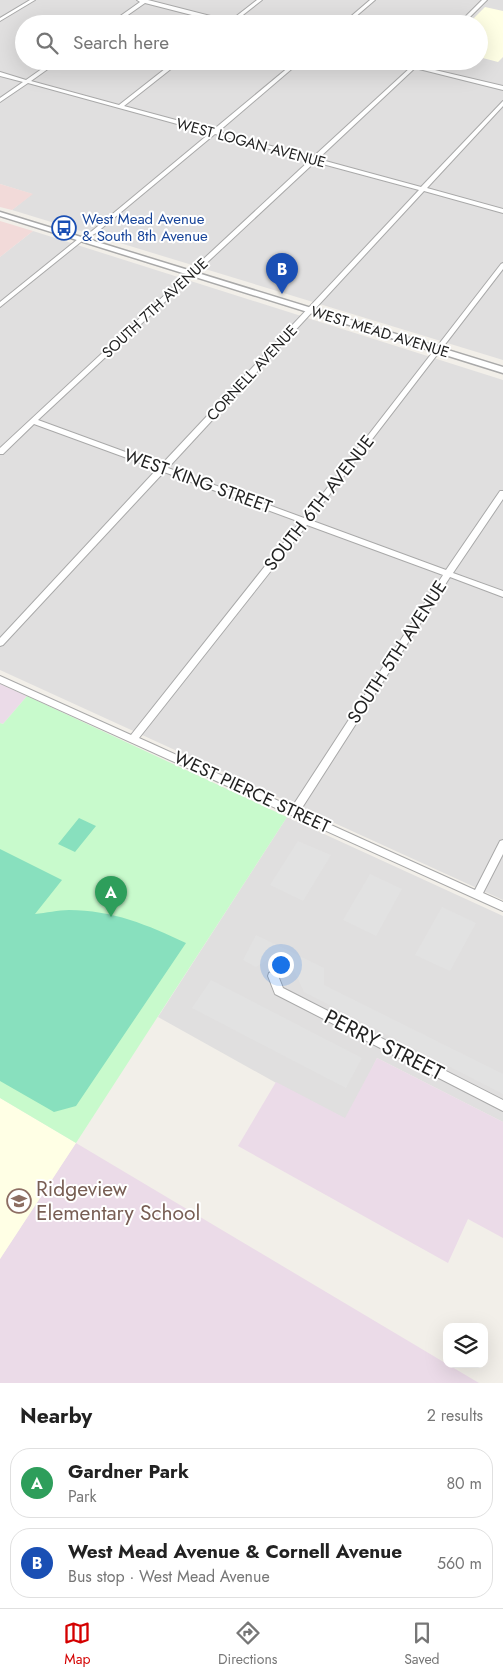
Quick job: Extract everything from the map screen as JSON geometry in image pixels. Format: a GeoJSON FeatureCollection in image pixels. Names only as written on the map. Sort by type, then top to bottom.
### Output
{"type":"FeatureCollection","features":[{"type":"Feature","properties":{"kind":"street"},"geometry":{"type":"LineString","coordinates":[[0,20],[33,0]]}},
{"type":"Feature","properties":{"kind":"street"},"geometry":{"type":"LineString","coordinates":[[123,15],[143,0],[200,15]]}},
{"type":"Feature","properties":{"kind":"street"},"geometry":{"type":"LineString","coordinates":[[241,15],[260,0]]}},
{"type":"Feature","properties":{"kind":"street"},"geometry":{"type":"LineString","coordinates":[[355,15],[373,0]]}},
{"type":"Feature","properties":{"kind":"street"},"geometry":{"type":"LineString","coordinates":[[469,15],[485,0]]}},
{"type":"Feature","properties":{"kind":"street"},"geometry":{"type":"LineString","coordinates":[[0,100],[44,70]]}},
{"type":"Feature","properties":{"kind":"street"},"geometry":{"type":"LineString","coordinates":[[119,107],[167,70]]}},
{"type":"Feature","properties":{"kind":"street"},"geometry":{"type":"LineString","coordinates":[[0,305],[80,240],[94,232],[288,70]]}},
{"type":"Feature","properties":{"kind":"street","name":"SOUTH 7TH AVENUE"},"geometry":{"type":"LineString","coordinates":[[0,452],[410,70]]}},
{"type":"Feature","properties":{"kind":"street"},"geometry":{"type":"LineString","coordinates":[[430,70],[503,88]]}},
{"type":"Feature","properties":{"kind":"street","name":"WEST LOGAN AVENUE"},"geometry":{"type":"LineString","coordinates":[[0,74],[503,211]]}},
{"type":"Feature","properties":{"kind":"street","name":"CORNELL AVENUE"},"geometry":{"type":"LineString","coordinates":[[0,643],[503,103]]}},
{"type":"Feature","properties":{"kind":"street","name":"WEST MEAD AVENUE"},"geometry":{"type":"LineString","coordinates":[[0,214],[503,370]]}},
{"type":"Feature","properties":{"kind":"street","name":"SOUTH 6TH AVENUE"},"geometry":{"type":"LineString","coordinates":[[133,738],[306,520],[503,266]]}},
{"type":"Feature","properties":{"kind":"street","name":"WEST KING STREET"},"geometry":{"type":"LineString","coordinates":[[33,421],[503,594]]}},
{"type":"Feature","properties":{"kind":"street","name":"SOUTH 5TH AVENUE"},"geometry":{"type":"LineString","coordinates":[[294,812],[448,574],[503,494]]}},
{"type":"Feature","properties":{"kind":"street","name":"WEST PIERCE STREET"},"geometry":{"type":"LineString","coordinates":[[0,679],[503,907]]}},
{"type":"Feature","properties":{"kind":"street"},"geometry":{"type":"LineString","coordinates":[[477,895],[503,844]]}},
{"type":"Feature","properties":{"kind":"street","name":"PERRY STREET"},"geometry":{"type":"LineString","coordinates":[[273,976],[279,991],[503,1106]]}},
{"type":"Feature","properties":{"kind":"shaded area"},"geometry":{"type":"Polygon","coordinates":[[[0,0],[503,0],[503,360],[12,210],[32,194],[0,184],[0,0]]]}},
{"type":"Feature","properties":{"kind":"shaded area"},"geometry":{"type":"Polygon","coordinates":[[[485,7],[503,11],[503,57],[498,62],[488,59],[488,15],[477,15],[485,7]]]}},
{"type":"Feature","properties":{"kind":"shaded area"},"geometry":{"type":"Polygon","coordinates":[[[0,184],[33,194],[12,210],[0,207],[0,184]]]}},
{"type":"Feature","properties":{"kind":"shaded area"},"geometry":{"type":"Polygon","coordinates":[[[0,221],[33,231],[0,257],[0,221]]]}},
{"type":"Feature","properties":{"kind":"shaded area"},"geometry":{"type":"Polygon","coordinates":[[[33,231],[503,380],[503,900],[0,670],[0,257],[33,231]]]}},
{"type":"Feature","properties":{"kind":"shaded area"},"geometry":{"type":"Polygon","coordinates":[[[0,684],[27,696],[3,724],[0,723],[0,684]]]}},
{"type":"Feature","properties":{"kind":"shaded area"},"geometry":{"type":"Polygon","coordinates":[[[287,817],[503,916],[503,1122],[377,1058],[346,1122],[158,1017],[287,817]]]}},
{"type":"Feature","properties":{"kind":"shaded area"},"geometry":{"type":"Polygon","coordinates":[[[298,841],[331,855],[303,901],[270,885],[298,841]]]}},
{"type":"Feature","properties":{"kind":"shaded area"},"geometry":{"type":"Polygon","coordinates":[[[370,874],[402,889],[376,936],[343,920],[370,874]]]}},
{"type":"Feature","properties":{"kind":"shaded area"},"geometry":{"type":"Polygon","coordinates":[[[442,907],[476,923],[450,971],[415,955],[442,907]]]}},
{"type":"Feature","properties":{"kind":"shaded area"},"geometry":{"type":"Polygon","coordinates":[[[256,935],[324,968],[324,985],[503,1074],[503,1094],[304,992],[293,968],[281,960],[268,959],[256,967],[243,960],[256,935]]]}},
{"type":"Feature","properties":{"kind":"shaded area"},"geometry":{"type":"Polygon","coordinates":[[[211,980],[362,1058],[346,1088],[192,1008],[211,980]]]}},
{"type":"Feature","properties":{"kind":"shaded area"},"geometry":{"type":"Polygon","coordinates":[[[377,1058],[503,1122],[503,1238],[468,1219],[448,1263],[238,1146],[276,1082],[345,1118],[377,1058]]]}},
{"type":"Feature","properties":{"kind":"shaded area","name":"Ridgeview Elementary School"},"geometry":{"type":"Polygon","coordinates":[[[0,1098],[76,1143],[0,1259],[0,1098]]]}},
{"type":"Feature","properties":{"kind":"shaded area"},"geometry":{"type":"Polygon","coordinates":[[[76,1143],[443,1362],[443,1368],[454,1368],[479,1383],[0,1383],[0,1259],[76,1143]]]}},
{"type":"Feature","properties":{"kind":"green space"},"geometry":{"type":"Polygon","coordinates":[[[27,696],[287,817],[76,1143],[0,1098],[0,723],[3,724],[27,696]]]}},
{"type":"Feature","properties":{"kind":"green space"},"geometry":{"type":"Polygon","coordinates":[[[79,818],[96,826],[75,852],[58,844],[79,818]]]}},
{"type":"Feature","properties":{"kind":"green space"},"geometry":{"type":"Polygon","coordinates":[[[0,849],[62,880],[35,914],[61,910],[100,913],[144,925],[186,943],[76,1106],[54,1112],[0,1081],[0,849]]]}},
{"type":"Feature","properties":{"kind":"place","name":"West Mead Avenue & South 8th Avenue"},"geometry":{"type":"Point","coordinates":[64,228]}},
{"type":"Feature","properties":{"kind":"place","name":"West Mead Avenue & Cornell Avenue"},"geometry":{"type":"Point","coordinates":[282,294]}},
{"type":"Feature","properties":{"kind":"place","name":"Gardner Park"},"geometry":{"type":"Point","coordinates":[111,917]}},
{"type":"Feature","properties":{"kind":"place","name":"Ridgeview Elementary School"},"geometry":{"type":"Point","coordinates":[19,1201]}}]}
